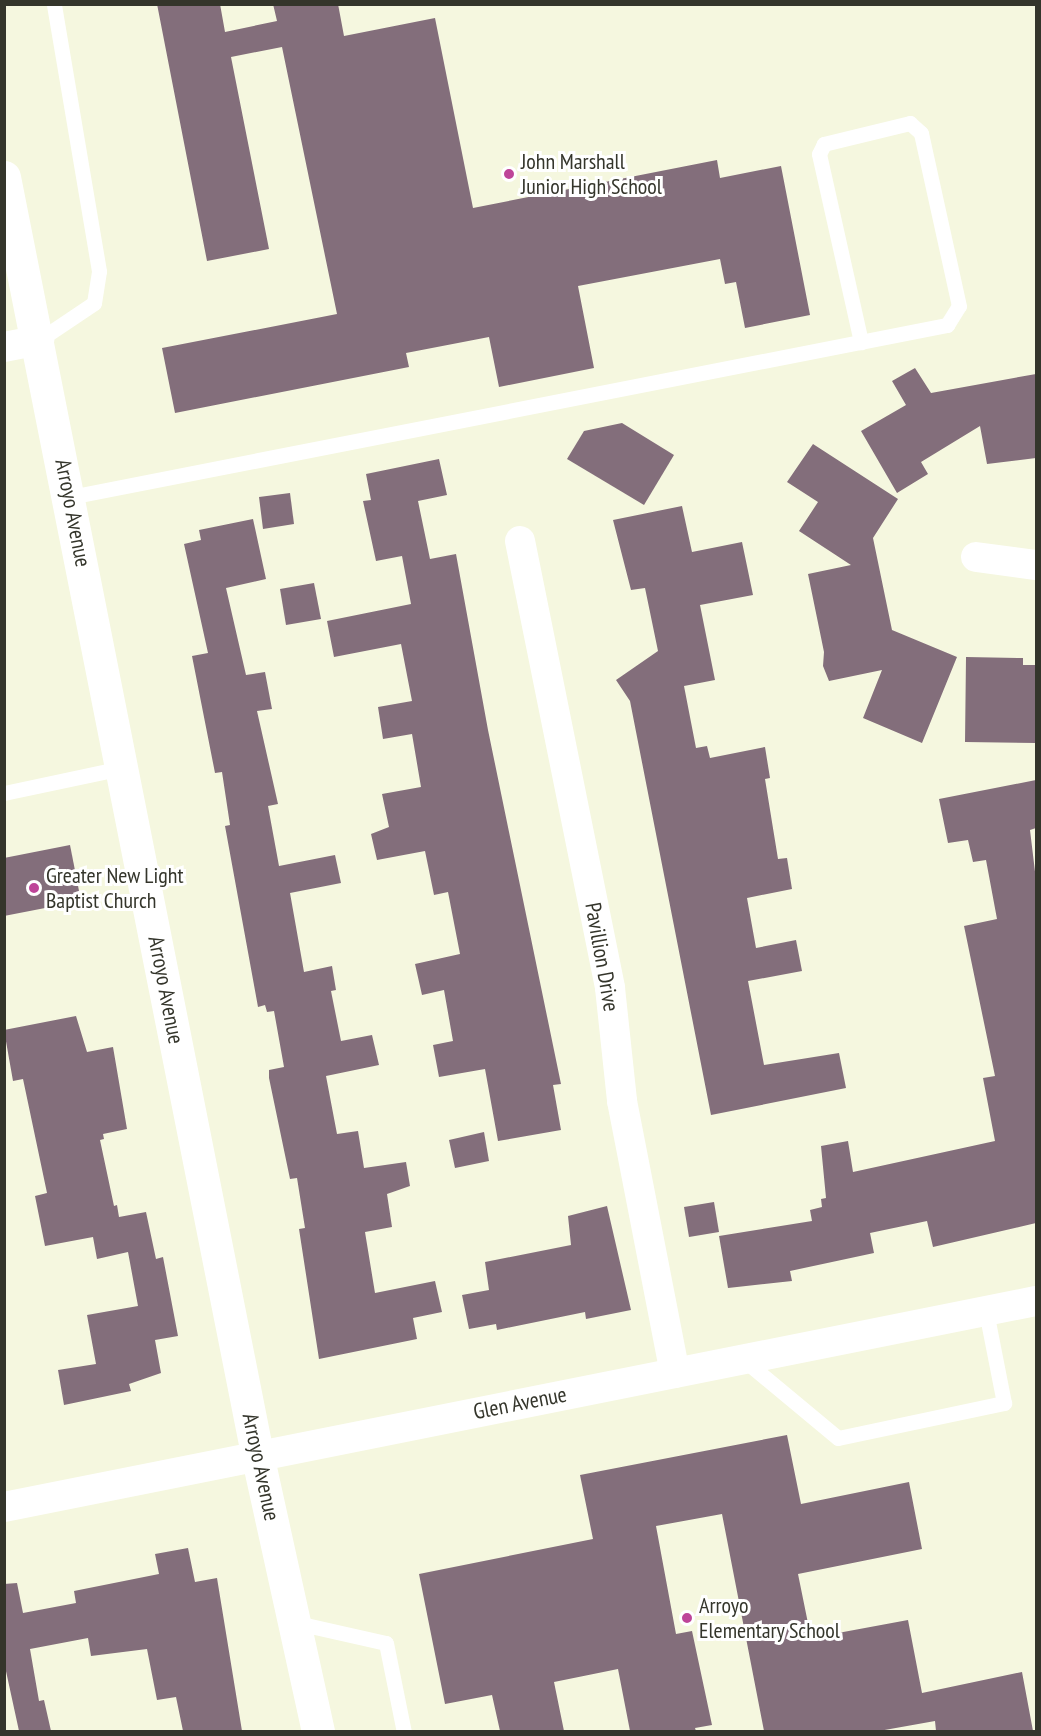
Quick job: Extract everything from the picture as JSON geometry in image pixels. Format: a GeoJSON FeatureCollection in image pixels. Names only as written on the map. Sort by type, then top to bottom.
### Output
{"type":"FeatureCollection","features":[{"type":"Feature","properties":{"kind":"street","name":"Arroyo Avenue"},"geometry":{"type":"LineString","coordinates":[[4,177],[39,340],[257,1454],[297,1623],[318,1731]]}},
{"type":"Feature","properties":{"kind":"street"},"geometry":{"type":"LineString","coordinates":[[4,347],[39,340]]}},
{"type":"Feature","properties":{"kind":"street","name":"Pavillion Drive"},"geometry":{"type":"LineString","coordinates":[[520,542],[610,988],[622,1101],[675,1373]]}},
{"type":"Feature","properties":{"kind":"street"},"geometry":{"type":"LineString","coordinates":[[976,557],[1036,565]]}},
{"type":"Feature","properties":{"kind":"street","name":"Glen Avenue"},"geometry":{"type":"LineString","coordinates":[[4,1507],[257,1454],[1036,1301]]}},
{"type":"Feature","properties":{"kind":"lane"},"geometry":{"type":"LineString","coordinates":[[39,340],[94,303],[99,271],[54,4]]}},
{"type":"Feature","properties":{"kind":"lane"},"geometry":{"type":"LineString","coordinates":[[70,497],[861,342],[947,325],[959,306],[921,133],[910,123],[824,144],[819,154],[861,342]]}},
{"type":"Feature","properties":{"kind":"lane"},"geometry":{"type":"LineString","coordinates":[[4,793],[122,768]]}},
{"type":"Feature","properties":{"kind":"lane"},"geometry":{"type":"LineString","coordinates":[[744,1360],[838,1438],[1004,1403],[986,1311]]}},
{"type":"Feature","properties":{"kind":"lane"},"geometry":{"type":"LineString","coordinates":[[297,1623],[386,1643],[404,1731]]}},
{"type":"Feature","properties":{"kind":"building"},"geometry":{"type":"Polygon","coordinates":[[[157,4],[220,4],[225,32],[277,21],[273,4],[338,4],[344,36],[435,18],[473,208],[717,160],[720,178],[781,166],[810,315],[745,328],[736,282],[725,284],[720,259],[578,286],[594,368],[499,387],[489,337],[406,353],[409,367],[175,413],[162,348],[337,314],[282,47],[231,57],[269,249],[207,261],[157,4]]]}},
{"type":"Feature","properties":{"kind":"building"},"geometry":{"type":"Polygon","coordinates":[[[915,368],[931,393],[1036,374],[1036,458],[987,464],[980,426],[921,462],[928,474],[897,493],[861,431],[906,405],[892,381],[915,368]]]}},
{"type":"Feature","properties":{"kind":"building"},"geometry":{"type":"Polygon","coordinates":[[[622,423],[674,455],[644,505],[567,459],[584,431],[622,423]]]}},
{"type":"Feature","properties":{"kind":"building"},"geometry":{"type":"Polygon","coordinates":[[[813,444],[898,499],[873,538],[892,630],[957,657],[922,743],[863,718],[882,670],[829,681],[823,666],[824,652],[808,574],[851,565],[799,531],[818,502],[787,482],[813,444]]]}},
{"type":"Feature","properties":{"kind":"building"},"geometry":{"type":"Polygon","coordinates":[[[439,459],[447,495],[418,501],[430,559],[456,554],[488,730],[561,1084],[553,1085],[561,1130],[498,1141],[485,1069],[439,1077],[433,1045],[453,1041],[444,990],[422,995],[415,964],[460,954],[448,892],[434,895],[425,851],[377,860],[371,834],[389,827],[382,794],[421,787],[412,734],[383,739],[378,707],[412,701],[401,644],[334,657],[327,621],[411,604],[402,556],[376,561],[363,501],[371,500],[366,474],[439,459]]]}},
{"type":"Feature","properties":{"kind":"building"},"geometry":{"type":"Polygon","coordinates":[[[290,493],[294,524],[263,529],[259,497],[290,493]]]}},
{"type":"Feature","properties":{"kind":"building"},"geometry":{"type":"Polygon","coordinates":[[[682,506],[692,552],[742,542],[753,595],[700,605],[715,680],[684,686],[696,748],[707,746],[710,758],[765,747],[770,778],[765,779],[778,859],[787,858],[792,889],[747,898],[756,948],[796,940],[802,971],[748,981],[764,1065],[839,1053],[846,1088],[711,1115],[630,701],[616,680],[658,651],[645,588],[631,590],[613,520],[682,506]]]}},
{"type":"Feature","properties":{"kind":"building"},"geometry":{"type":"Polygon","coordinates":[[[253,519],[266,579],[226,588],[246,675],[265,672],[272,709],[257,711],[278,804],[268,806],[279,866],[335,855],[341,883],[290,893],[304,972],[332,966],[336,990],[331,991],[341,1041],[372,1035],[379,1065],[326,1076],[337,1134],[358,1131],[364,1168],[406,1162],[410,1186],[387,1194],[392,1227],[365,1232],[375,1293],[435,1281],[442,1312],[413,1318],[417,1339],[319,1359],[299,1229],[305,1228],[297,1178],[290,1179],[269,1078],[269,1070],[284,1067],[274,1011],[267,1012],[265,1005],[258,1007],[225,826],[230,825],[222,772],[215,773],[192,656],[208,653],[184,544],[201,540],[199,530],[253,519]]]}},
{"type":"Feature","properties":{"kind":"building"},"geometry":{"type":"Polygon","coordinates":[[[314,583],[321,619],[286,625],[280,589],[314,583]]]}},
{"type":"Feature","properties":{"kind":"building"},"geometry":{"type":"Polygon","coordinates":[[[966,657],[1023,658],[1023,665],[1036,665],[1036,743],[965,742],[966,657]]]}},
{"type":"Feature","properties":{"kind":"building"},"geometry":{"type":"Polygon","coordinates":[[[1036,780],[1036,828],[1030,830],[1036,880],[1036,1223],[933,1247],[927,1221],[870,1233],[874,1253],[790,1271],[792,1281],[728,1288],[719,1236],[812,1221],[810,1210],[822,1207],[821,1199],[826,1198],[821,1146],[848,1141],[853,1172],[995,1141],[983,1078],[995,1076],[964,926],[997,919],[986,860],[973,862],[968,840],[948,843],[939,799],[1036,780]]]}},
{"type":"Feature","properties":{"kind":"building"},"geometry":{"type":"Polygon","coordinates":[[[70,845],[81,901],[4,916],[4,858],[70,845]]]}},
{"type":"Feature","properties":{"kind":"building"},"geometry":{"type":"Polygon","coordinates":[[[76,1016],[87,1052],[113,1047],[127,1129],[103,1134],[104,1139],[100,1140],[114,1206],[117,1205],[119,1217],[146,1212],[156,1259],[163,1257],[178,1336],[155,1340],[161,1373],[129,1384],[131,1391],[64,1405],[58,1370],[96,1364],[87,1315],[138,1306],[128,1252],[97,1259],[93,1237],[45,1246],[35,1196],[47,1193],[23,1079],[13,1081],[4,1030],[76,1016]]]}},
{"type":"Feature","properties":{"kind":"building"},"geometry":{"type":"Polygon","coordinates":[[[484,1132],[489,1161],[455,1168],[449,1140],[484,1132]]]}},
{"type":"Feature","properties":{"kind":"building"},"geometry":{"type":"Polygon","coordinates":[[[714,1202],[719,1232],[689,1237],[684,1207],[714,1202]]]}},
{"type":"Feature","properties":{"kind":"building"},"geometry":{"type":"Polygon","coordinates":[[[607,1206],[631,1310],[586,1319],[585,1312],[497,1330],[496,1324],[469,1329],[462,1295],[489,1290],[485,1262],[571,1245],[568,1216],[607,1206]]]}},
{"type":"Feature","properties":{"kind":"building"},"geometry":{"type":"Polygon","coordinates":[[[787,1435],[801,1504],[909,1482],[922,1549],[798,1574],[811,1638],[908,1620],[922,1693],[1022,1672],[1033,1731],[936,1731],[935,1721],[879,1731],[764,1731],[722,1514],[656,1526],[676,1634],[692,1631],[712,1725],[695,1728],[696,1731],[630,1731],[618,1669],[554,1682],[564,1731],[500,1731],[492,1695],[445,1704],[419,1574],[593,1539],[580,1475],[787,1435]]]}},
{"type":"Feature","properties":{"kind":"building"},"geometry":{"type":"Polygon","coordinates":[[[188,1548],[195,1582],[217,1578],[242,1731],[183,1731],[176,1697],[157,1700],[147,1649],[91,1656],[88,1638],[30,1649],[39,1701],[44,1700],[51,1731],[19,1731],[4,1662],[4,1584],[17,1583],[23,1613],[76,1603],[74,1591],[159,1574],[155,1554],[188,1548]]]}},
{"type":"Feature","properties":{"kind":"place","name":"John Marshall Junior High School"},"geometry":{"type":"Point","coordinates":[509,174]}},
{"type":"Feature","properties":{"kind":"place","name":"Greater New Light Baptist Church"},"geometry":{"type":"Point","coordinates":[34,888]}},
{"type":"Feature","properties":{"kind":"place","name":"Arroyo Elementary School"},"geometry":{"type":"Point","coordinates":[687,1618]}}]}
